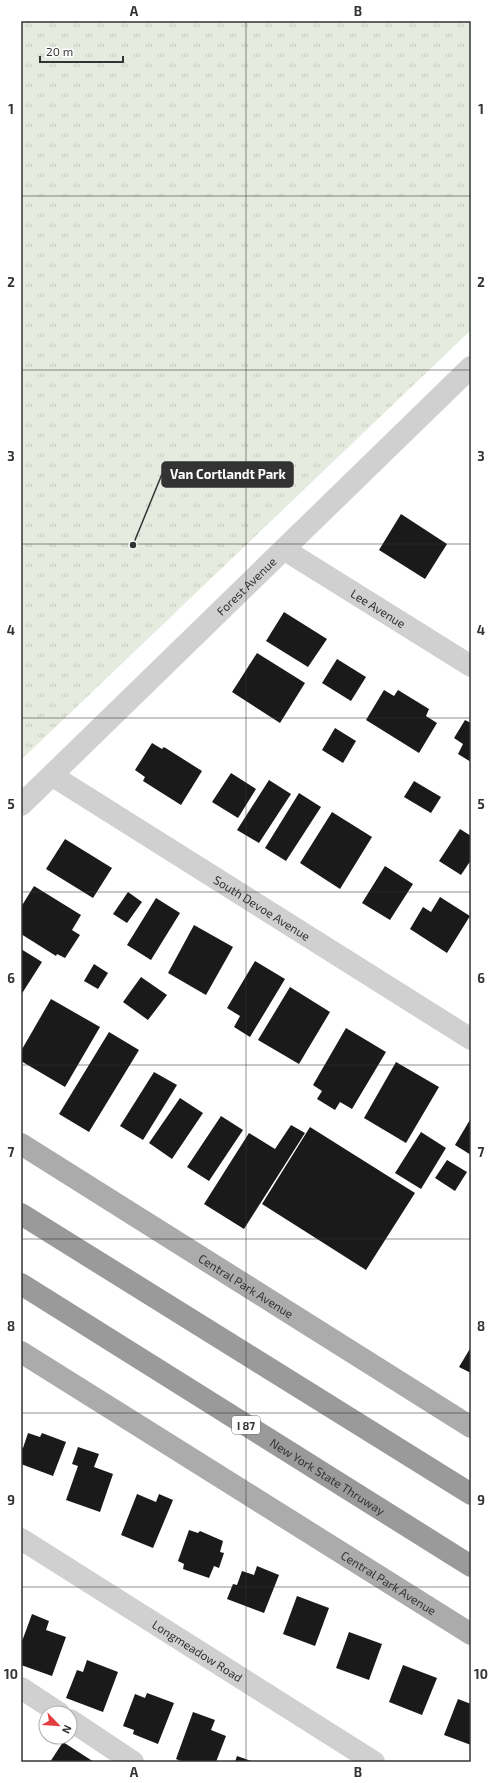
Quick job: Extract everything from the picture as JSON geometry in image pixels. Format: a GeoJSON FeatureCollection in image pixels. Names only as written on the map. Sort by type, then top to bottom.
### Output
{"type":"FeatureCollection","features":[{"type":"Feature","properties":{"kind":"highway"},"geometry":{"type":"LineString","coordinates":[[21,1214],[471,1494]]}},
{"type":"Feature","properties":{"kind":"highway","name":"New York State Thruway"},"geometry":{"type":"LineString","coordinates":[[21,1284],[471,1566]]}},
{"type":"Feature","properties":{"kind":"main road","name":"Central Park Avenue"},"geometry":{"type":"LineString","coordinates":[[21,1144],[471,1427]]}},
{"type":"Feature","properties":{"kind":"main road","name":"Central Park Avenue"},"geometry":{"type":"LineString","coordinates":[[21,1352],[471,1634]]}},
{"type":"Feature","properties":{"kind":"street","name":"Forest Avenue"},"geometry":{"type":"LineString","coordinates":[[21,805],[53,776],[471,367]]}},
{"type":"Feature","properties":{"kind":"street","name":"Lee Avenue"},"geometry":{"type":"LineString","coordinates":[[285,550],[471,666]]}},
{"type":"Feature","properties":{"kind":"street","name":"South Devoe Avenue"},"geometry":{"type":"LineString","coordinates":[[53,776],[471,1039]]}},
{"type":"Feature","properties":{"kind":"street","name":"Longmeadow Road"},"geometry":{"type":"LineString","coordinates":[[21,1540],[374,1762]]}},
{"type":"Feature","properties":{"kind":"street"},"geometry":{"type":"LineString","coordinates":[[21,1688],[47,1705]]}},
{"type":"Feature","properties":{"kind":"street"},"geometry":{"type":"LineString","coordinates":[[78,1725],[133,1762]]}},
{"type":"Feature","properties":{"kind":"green space"},"geometry":{"type":"Polygon","coordinates":[[[21,21],[471,21],[471,330],[21,760],[21,21]]]}},
{"type":"Feature","properties":{"kind":"building"},"geometry":{"type":"Polygon","coordinates":[[[401,514],[447,544],[425,579],[379,550],[401,514]]]}},
{"type":"Feature","properties":{"kind":"building"},"geometry":{"type":"Polygon","coordinates":[[[284,612],[327,639],[308,667],[266,641],[284,612]]]}},
{"type":"Feature","properties":{"kind":"building"},"geometry":{"type":"Polygon","coordinates":[[[257,653],[305,683],[280,723],[232,692],[257,653]]]}},
{"type":"Feature","properties":{"kind":"building"},"geometry":{"type":"Polygon","coordinates":[[[337,659],[366,677],[351,701],[322,683],[337,659]]]}},
{"type":"Feature","properties":{"kind":"building"},"geometry":{"type":"Polygon","coordinates":[[[384,690],[394,696],[398,690],[429,709],[426,716],[437,723],[419,753],[366,720],[384,690]]]}},
{"type":"Feature","properties":{"kind":"building"},"geometry":{"type":"Polygon","coordinates":[[[465,720],[471,723],[471,762],[458,754],[463,744],[454,738],[465,720]]]}},
{"type":"Feature","properties":{"kind":"building"},"geometry":{"type":"Polygon","coordinates":[[[335,728],[356,741],[343,763],[322,750],[335,728]]]}},
{"type":"Feature","properties":{"kind":"building"},"geometry":{"type":"Polygon","coordinates":[[[152,743],[162,749],[164,747],[202,771],[181,805],[143,781],[145,777],[135,770],[152,743]]]}},
{"type":"Feature","properties":{"kind":"building"},"geometry":{"type":"Polygon","coordinates":[[[231,773],[256,789],[238,818],[212,802],[231,773]]]}},
{"type":"Feature","properties":{"kind":"building"},"geometry":{"type":"Polygon","coordinates":[[[269,780],[291,794],[259,843],[237,830],[269,780]]]}},
{"type":"Feature","properties":{"kind":"building"},"geometry":{"type":"Polygon","coordinates":[[[414,781],[441,797],[431,813],[404,797],[414,781]]]}},
{"type":"Feature","properties":{"kind":"building"},"geometry":{"type":"Polygon","coordinates":[[[299,793],[321,807],[286,861],[265,848],[299,793]]]}},
{"type":"Feature","properties":{"kind":"building"},"geometry":{"type":"Polygon","coordinates":[[[332,812],[372,837],[340,889],[300,863],[332,812]]]}},
{"type":"Feature","properties":{"kind":"building"},"geometry":{"type":"Polygon","coordinates":[[[460,829],[471,836],[471,860],[461,875],[439,861],[460,829]]]}},
{"type":"Feature","properties":{"kind":"building"},"geometry":{"type":"Polygon","coordinates":[[[65,839],[112,868],[93,898],[46,869],[65,839]]]}},
{"type":"Feature","properties":{"kind":"building"},"geometry":{"type":"Polygon","coordinates":[[[385,866],[413,884],[390,920],[362,903],[385,866]]]}},
{"type":"Feature","properties":{"kind":"building"},"geometry":{"type":"Polygon","coordinates":[[[34,886],[81,915],[72,930],[80,935],[65,958],[57,954],[56,956],[21,934],[21,907],[34,886]]]}},
{"type":"Feature","properties":{"kind":"building"},"geometry":{"type":"Polygon","coordinates":[[[128,892],[142,902],[127,923],[113,914],[128,892]]]}},
{"type":"Feature","properties":{"kind":"building"},"geometry":{"type":"Polygon","coordinates":[[[440,897],[470,916],[447,953],[410,929],[423,907],[431,912],[440,897]]]}},
{"type":"Feature","properties":{"kind":"building"},"geometry":{"type":"Polygon","coordinates":[[[156,898],[180,913],[151,960],[127,945],[156,898]]]}},
{"type":"Feature","properties":{"kind":"building"},"geometry":{"type":"Polygon","coordinates":[[[194,925],[233,947],[206,995],[168,973],[194,925]]]}},
{"type":"Feature","properties":{"kind":"building"},"geometry":{"type":"Polygon","coordinates":[[[21,949],[42,962],[21,995],[21,949]]]}},
{"type":"Feature","properties":{"kind":"building"},"geometry":{"type":"Polygon","coordinates":[[[255,961],[285,979],[250,1037],[234,1027],[240,1016],[227,1008],[255,961]]]}},
{"type":"Feature","properties":{"kind":"building"},"geometry":{"type":"Polygon","coordinates":[[[94,964],[108,973],[98,989],[84,981],[94,964]]]}},
{"type":"Feature","properties":{"kind":"building"},"geometry":{"type":"Polygon","coordinates":[[[141,977],[167,995],[148,1020],[123,1002],[141,977]]]}},
{"type":"Feature","properties":{"kind":"building"},"geometry":{"type":"Polygon","coordinates":[[[290,987],[330,1012],[299,1064],[258,1040],[290,987]]]}},
{"type":"Feature","properties":{"kind":"building"},"geometry":{"type":"Polygon","coordinates":[[[51,999],[100,1027],[65,1087],[21,1061],[21,1051],[51,999]]]}},
{"type":"Feature","properties":{"kind":"building"},"geometry":{"type":"Polygon","coordinates":[[[346,1028],[386,1052],[352,1109],[340,1102],[335,1110],[317,1099],[322,1091],[313,1085],[346,1028]]]}},
{"type":"Feature","properties":{"kind":"building"},"geometry":{"type":"Polygon","coordinates":[[[109,1032],[139,1050],[89,1132],[59,1114],[109,1032]]]}},
{"type":"Feature","properties":{"kind":"building"},"geometry":{"type":"Polygon","coordinates":[[[396,1062],[439,1087],[406,1143],[364,1118],[396,1062]]]}},
{"type":"Feature","properties":{"kind":"building"},"geometry":{"type":"Polygon","coordinates":[[[154,1072],[177,1085],[143,1140],[120,1126],[154,1072]]]}},
{"type":"Feature","properties":{"kind":"building"},"geometry":{"type":"Polygon","coordinates":[[[180,1098],[203,1113],[172,1159],[149,1143],[180,1098]]]}},
{"type":"Feature","properties":{"kind":"building"},"geometry":{"type":"Polygon","coordinates":[[[221,1116],[243,1130],[209,1181],[187,1167],[221,1116]]]}},
{"type":"Feature","properties":{"kind":"building"},"geometry":{"type":"Polygon","coordinates":[[[471,1118],[471,1155],[455,1145],[471,1118]]]}},
{"type":"Feature","properties":{"kind":"building"},"geometry":{"type":"Polygon","coordinates":[[[291,1125],[305,1133],[244,1229],[204,1204],[249,1133],[275,1149],[291,1125]]]}},
{"type":"Feature","properties":{"kind":"building"},"geometry":{"type":"Polygon","coordinates":[[[310,1127],[415,1193],[366,1270],[262,1204],[310,1127]]]}},
{"type":"Feature","properties":{"kind":"building"},"geometry":{"type":"Polygon","coordinates":[[[421,1132],[446,1148],[421,1189],[395,1173],[421,1132]]]}},
{"type":"Feature","properties":{"kind":"building"},"geometry":{"type":"Polygon","coordinates":[[[447,1160],[467,1172],[455,1191],[435,1178],[447,1160]]]}},
{"type":"Feature","properties":{"kind":"building"},"geometry":{"type":"Polygon","coordinates":[[[471,1347],[471,1373],[459,1367],[471,1347]]]}},
{"type":"Feature","properties":{"kind":"building"},"geometry":{"type":"Polygon","coordinates":[[[28,1433],[40,1437],[42,1433],[66,1442],[53,1476],[21,1464],[21,1447],[23,1448],[28,1433]]]}},
{"type":"Feature","properties":{"kind":"building"},"geometry":{"type":"Polygon","coordinates":[[[78,1447],[99,1454],[94,1467],[113,1474],[100,1512],[66,1500],[78,1466],[72,1464],[78,1447]]]}},
{"type":"Feature","properties":{"kind":"building"},"geometry":{"type":"Polygon","coordinates":[[[137,1494],[156,1502],[159,1494],[173,1500],[153,1548],[121,1535],[137,1494]]]}},
{"type":"Feature","properties":{"kind":"building"},"geometry":{"type":"Polygon","coordinates":[[[189,1530],[198,1533],[200,1531],[223,1541],[220,1552],[224,1553],[219,1568],[214,1566],[209,1578],[183,1569],[184,1564],[178,1561],[189,1530]]]}},
{"type":"Feature","properties":{"kind":"building"},"geometry":{"type":"Polygon","coordinates":[[[257,1566],[279,1575],[264,1613],[227,1599],[233,1584],[237,1585],[242,1571],[254,1575],[257,1566]]]}},
{"type":"Feature","properties":{"kind":"building"},"geometry":{"type":"Polygon","coordinates":[[[297,1596],[329,1608],[315,1646],[283,1634],[297,1596]]]}},
{"type":"Feature","properties":{"kind":"building"},"geometry":{"type":"Polygon","coordinates":[[[32,1614],[49,1621],[46,1630],[66,1637],[52,1676],[21,1665],[21,1644],[32,1614]]]}},
{"type":"Feature","properties":{"kind":"building"},"geometry":{"type":"Polygon","coordinates":[[[349,1632],[382,1644],[369,1680],[336,1668],[349,1632]]]}},
{"type":"Feature","properties":{"kind":"building"},"geometry":{"type":"Polygon","coordinates":[[[87,1660],[118,1672],[103,1712],[66,1698],[77,1670],[83,1672],[87,1660]]]}},
{"type":"Feature","properties":{"kind":"building"},"geometry":{"type":"Polygon","coordinates":[[[403,1665],[437,1678],[422,1715],[389,1702],[403,1665]]]}},
{"type":"Feature","properties":{"kind":"building"},"geometry":{"type":"Polygon","coordinates":[[[147,1693],[174,1703],[158,1744],[133,1734],[134,1730],[123,1726],[135,1694],[145,1698],[147,1693]]]}},
{"type":"Feature","properties":{"kind":"building"},"geometry":{"type":"Polygon","coordinates":[[[458,1699],[471,1704],[471,1745],[444,1735],[458,1699]]]}},
{"type":"Feature","properties":{"kind":"building"},"geometry":{"type":"Polygon","coordinates":[[[193,1712],[215,1720],[211,1730],[226,1736],[216,1762],[183,1762],[176,1759],[193,1712]]]}},
{"type":"Feature","properties":{"kind":"building"},"geometry":{"type":"Polygon","coordinates":[[[61,1745],[68,1745],[94,1762],[50,1762],[61,1745]]]}},
{"type":"Feature","properties":{"kind":"building"},"geometry":{"type":"Polygon","coordinates":[[[237,1756],[254,1762],[235,1762],[237,1756]]]}},
{"type":"Feature","properties":{"kind":"place","name":"Van Cortlandt Park"},"geometry":{"type":"Point","coordinates":[133,545]}}]}
